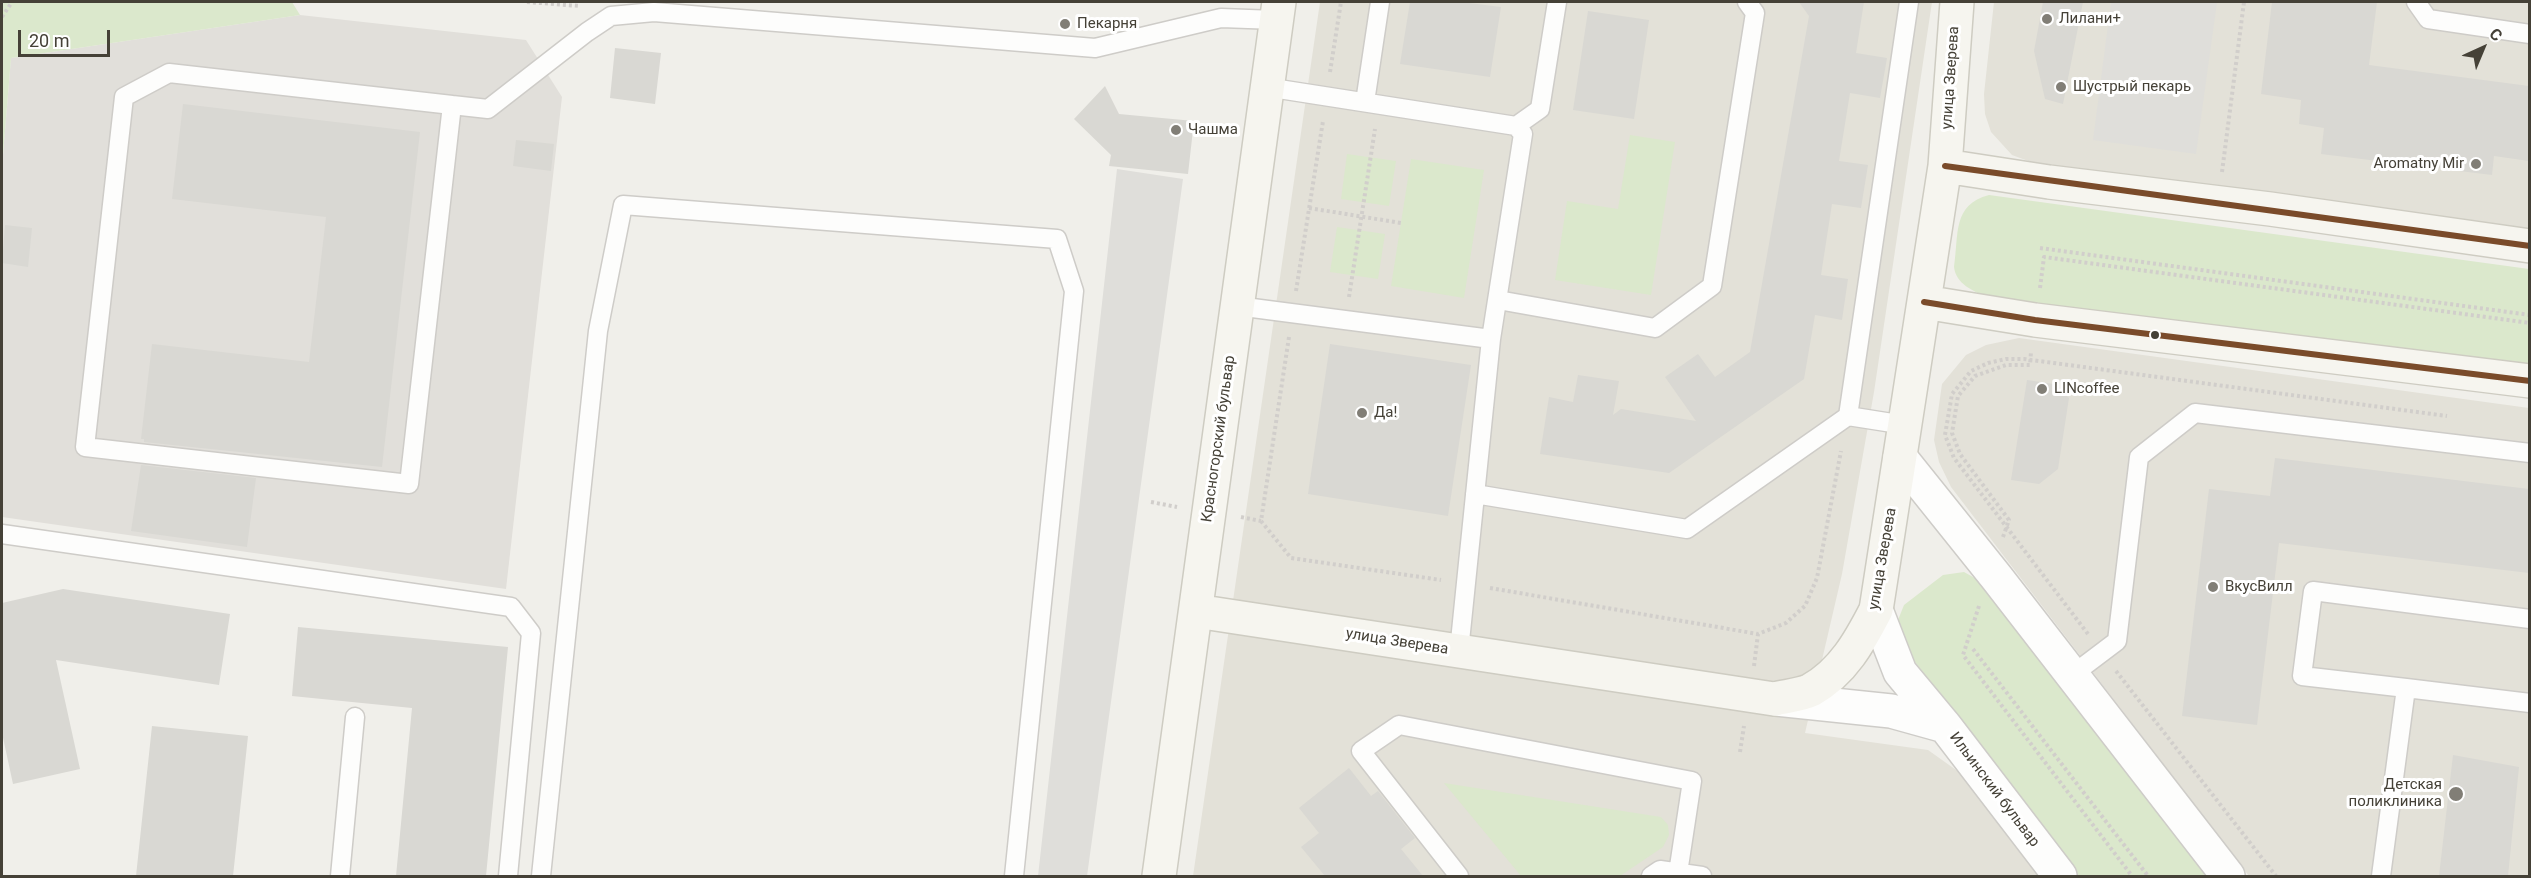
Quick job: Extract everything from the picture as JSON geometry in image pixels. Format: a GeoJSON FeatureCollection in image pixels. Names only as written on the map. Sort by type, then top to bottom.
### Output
{"type":"FeatureCollection","features":[{"type":"Feature","properties":{"kind":"street","name":"улица Зверева"},"geometry":{"type":"LineString","coordinates":[[1196,611],[1774,699],[1810,690],[1834,673],[1855,650],[1875,610],[1945,166],[1957,2]]}},
{"type":"Feature","properties":{"kind":"street","name":"Красногорский бульвар"},"geometry":{"type":"LineString","coordinates":[[1159,876],[1277,10]]}},
{"type":"Feature","properties":{"kind":"street"},"geometry":{"type":"LineString","coordinates":[[1945,166],[2529,246]]}},
{"type":"Feature","properties":{"kind":"street"},"geometry":{"type":"LineString","coordinates":[[1924,302],[2036,320],[2529,381]]}},
{"type":"Feature","properties":{"kind":"street"},"geometry":{"type":"LineString","coordinates":[[1900,457],[2228,876]]}},
{"type":"Feature","properties":{"kind":"street"},"geometry":{"type":"LineString","coordinates":[[1875,610],[1900,672],[1945,726]]}},
{"type":"Feature","properties":{"kind":"street","name":"Ильинский бульвар"},"geometry":{"type":"LineString","coordinates":[[1774,699],[1891,711],[1945,726],[2060,876]]}},
{"type":"Feature","properties":{"kind":"lane"},"geometry":{"type":"LineString","coordinates":[[1372,103],[1380,2]]}},
{"type":"Feature","properties":{"kind":"lane"},"geometry":{"type":"LineString","coordinates":[[1516,126],[1540,109],[1557,2]]}},
{"type":"Feature","properties":{"kind":"lane"},"geometry":{"type":"LineString","coordinates":[[1498,300],[1655,328],[1712,286],[1755,13],[1747,2]]}},
{"type":"Feature","properties":{"kind":"lane"},"geometry":{"type":"LineString","coordinates":[[1848,416],[1909,2]]}},
{"type":"Feature","properties":{"kind":"lane"},"geometry":{"type":"LineString","coordinates":[[2416,2],[2428,18],[2529,34]]}},
{"type":"Feature","properties":{"kind":"lane"},"geometry":{"type":"LineString","coordinates":[[452,105],[410,484],[85,447],[124,98],[169,73],[452,105],[488,110],[587,32],[611,16],[654,12],[1095,48],[1221,18],[1277,10]]}},
{"type":"Feature","properties":{"kind":"lane"},"geometry":{"type":"LineString","coordinates":[[1266,87],[1516,126],[1523,134],[1491,339],[1459,651]]}},
{"type":"Feature","properties":{"kind":"lane"},"geometry":{"type":"LineString","coordinates":[[541,876],[598,331],[623,205],[1057,239],[1074,291],[1014,876]]}},
{"type":"Feature","properties":{"kind":"lane"},"geometry":{"type":"LineString","coordinates":[[1237,306],[1345,322],[1491,339]]}},
{"type":"Feature","properties":{"kind":"lane"},"geometry":{"type":"LineString","coordinates":[[2072,675],[2117,641],[2139,457],[2195,413],[2529,453]]}},
{"type":"Feature","properties":{"kind":"lane"},"geometry":{"type":"LineString","coordinates":[[1475,494],[1687,529],[1848,416],[1905,425]]}},
{"type":"Feature","properties":{"kind":"lane"},"geometry":{"type":"LineString","coordinates":[[2,534],[511,607],[531,633],[508,876]]}},
{"type":"Feature","properties":{"kind":"lane"},"geometry":{"type":"LineString","coordinates":[[2529,619],[2313,591],[2302,676],[2529,703]]}},
{"type":"Feature","properties":{"kind":"lane"},"geometry":{"type":"LineString","coordinates":[[2381,876],[2406,688]]}},
{"type":"Feature","properties":{"kind":"lane"},"geometry":{"type":"LineString","coordinates":[[340,876],[356,717]]}},
{"type":"Feature","properties":{"kind":"lane"},"geometry":{"type":"LineString","coordinates":[[1460,876],[1361,751],[1399,726],[1692,781],[1678,873]]}},
{"type":"Feature","properties":{"kind":"lane"},"geometry":{"type":"LineString","coordinates":[[1651,876],[1660,870],[1702,876]]}},
{"type":"Feature","properties":{"kind":"path"},"geometry":{"type":"LineString","coordinates":[[2,17],[12,2]]}},
{"type":"Feature","properties":{"kind":"path"},"geometry":{"type":"LineString","coordinates":[[1341,2],[1261,521],[1291,558],[1465,583],[1758,634],[1786,623],[1805,606],[1816,578],[1848,416]]}},
{"type":"Feature","properties":{"kind":"path"},"geometry":{"type":"LineString","coordinates":[[2222,172],[2244,2]]}},
{"type":"Feature","properties":{"kind":"path"},"geometry":{"type":"LineString","coordinates":[[1345,322],[1361,217],[1372,103]]}},
{"type":"Feature","properties":{"kind":"path"},"geometry":{"type":"LineString","coordinates":[[1309,208],[1401,223]]}},
{"type":"Feature","properties":{"kind":"path"},"geometry":{"type":"LineString","coordinates":[[2040,248],[2529,315]]}},
{"type":"Feature","properties":{"kind":"path"},"geometry":{"type":"LineString","coordinates":[[2276,876],[1954,458],[1945,435],[1952,394],[1971,371],[1988,363],[2006,359],[2024,359],[2458,417]]}},
{"type":"Feature","properties":{"kind":"path"},"geometry":{"type":"LineString","coordinates":[[1939,403],[1950,405]]}},
{"type":"Feature","properties":{"kind":"path"},"geometry":{"type":"LineString","coordinates":[[1991,571],[1963,656],[2132,876]]}},
{"type":"Feature","properties":{"kind":"path"},"geometry":{"type":"LineString","coordinates":[[1973,649],[2148,876]]}},
{"type":"Feature","properties":{"kind":"shaded area"},"geometry":{"type":"Polygon","coordinates":[[[1320,2],[1932,2],[1874,392],[1842,574],[1805,733],[1928,750],[1966,777],[2042,876],[1193,876],[1320,2]]]}},
{"type":"Feature","properties":{"kind":"shaded area"},"geometry":{"type":"Polygon","coordinates":[[[1994,2],[2529,2],[2529,231],[2051,166],[2012,155],[1991,132],[1985,114],[1984,94],[1994,2]]]}},
{"type":"Feature","properties":{"kind":"shaded area"},"geometry":{"type":"Polygon","coordinates":[[[2111,2],[2217,2],[2196,154],[2093,140],[2111,2]]]}},
{"type":"Feature","properties":{"kind":"shaded area"},"geometry":{"type":"Polygon","coordinates":[[[300,15],[526,40],[562,97],[506,589],[2,517],[2,167],[11,58],[300,15]]]}},
{"type":"Feature","properties":{"kind":"shaded area"},"geometry":{"type":"Polygon","coordinates":[[[1117,169],[1183,179],[1087,876],[1038,876],[1117,169]]]}},
{"type":"Feature","properties":{"kind":"shaded area"},"geometry":{"type":"Polygon","coordinates":[[[2019,338],[2529,408],[2529,876],[2249,876],[1951,487],[1939,462],[1934,440],[1942,384],[1966,355],[1986,345],[2019,338]]]}},
{"type":"Feature","properties":{"kind":"green space"},"geometry":{"type":"Polygon","coordinates":[[[2,2],[292,2],[300,15],[11,58],[2,167],[2,2]]]}},
{"type":"Feature","properties":{"kind":"green space"},"geometry":{"type":"Polygon","coordinates":[[[1630,135],[1675,142],[1651,295],[1555,280],[1567,201],[1618,209],[1630,135]]]}},
{"type":"Feature","properties":{"kind":"green space"},"geometry":{"type":"Polygon","coordinates":[[[1347,154],[1396,161],[1389,206],[1341,199],[1347,154]]]}},
{"type":"Feature","properties":{"kind":"green space"},"geometry":{"type":"Polygon","coordinates":[[[1411,159],[1484,170],[1464,298],[1391,286],[1411,159]]]}},
{"type":"Feature","properties":{"kind":"green space"},"geometry":{"type":"Polygon","coordinates":[[[1989,195],[2529,269],[2529,368],[1987,297],[1962,282],[1955,273],[1954,267],[1958,232],[1963,213],[1977,200],[1989,195]]]}},
{"type":"Feature","properties":{"kind":"green space"},"geometry":{"type":"Polygon","coordinates":[[[1337,227],[1385,234],[1378,279],[1330,272],[1337,227]]]}},
{"type":"Feature","properties":{"kind":"green space"},"geometry":{"type":"Polygon","coordinates":[[[1964,572],[1982,582],[2208,876],[2078,876],[1905,649],[1896,625],[1904,605],[1943,575],[1964,572]]]}},
{"type":"Feature","properties":{"kind":"green space"},"geometry":{"type":"Polygon","coordinates":[[[1444,783],[1661,817],[1668,825],[1669,835],[1663,847],[1620,876],[1521,876],[1444,783]]]}},
{"type":"Feature","properties":{"kind":"building"},"geometry":{"type":"Polygon","coordinates":[[[1410,2],[1461,2],[1501,7],[1490,77],[1400,64],[1410,2]]]}},
{"type":"Feature","properties":{"kind":"building"},"geometry":{"type":"Polygon","coordinates":[[[1799,2],[1864,2],[1856,53],[1887,58],[1880,98],[1850,93],[1839,161],[1868,165],[1861,208],[1832,204],[1821,275],[1848,279],[1842,320],[1815,315],[1804,379],[1669,473],[1540,454],[1549,397],[1573,402],[1578,375],[1619,381],[1613,415],[1621,409],[1696,421],[1665,377],[1698,354],[1715,377],[1750,352],[1809,16],[1799,2]]]}},
{"type":"Feature","properties":{"kind":"building"},"geometry":{"type":"Polygon","coordinates":[[[2043,2],[2083,2],[2063,104],[2045,99],[2034,51],[2043,2]]]}},
{"type":"Feature","properties":{"kind":"building"},"geometry":{"type":"Polygon","coordinates":[[[2272,2],[2377,2],[2369,65],[2529,86],[2529,161],[2494,156],[2492,175],[2321,154],[2324,128],[2299,124],[2301,100],[2261,94],[2272,2]]]}},
{"type":"Feature","properties":{"kind":"building"},"geometry":{"type":"Polygon","coordinates":[[[1588,11],[1649,20],[1634,119],[1573,110],[1588,11]]]}},
{"type":"Feature","properties":{"kind":"building"},"geometry":{"type":"Polygon","coordinates":[[[615,48],[661,53],[655,104],[610,98],[615,48]]]}},
{"type":"Feature","properties":{"kind":"building"},"geometry":{"type":"Polygon","coordinates":[[[1105,86],[1119,114],[1194,121],[1188,174],[1109,166],[1111,155],[1074,119],[1105,86]]]}},
{"type":"Feature","properties":{"kind":"building"},"geometry":{"type":"Polygon","coordinates":[[[183,104],[420,132],[382,467],[144,442],[144,439],[141,439],[152,344],[309,362],[326,217],[172,199],[183,104]]]}},
{"type":"Feature","properties":{"kind":"building"},"geometry":{"type":"Polygon","coordinates":[[[516,140],[554,144],[551,171],[513,166],[516,140]]]}},
{"type":"Feature","properties":{"kind":"building"},"geometry":{"type":"Polygon","coordinates":[[[5,225],[32,228],[28,267],[2,263],[5,225]]]}},
{"type":"Feature","properties":{"kind":"building"},"geometry":{"type":"Polygon","coordinates":[[[1330,344],[1471,365],[1448,516],[1308,494],[1330,344]]]}},
{"type":"Feature","properties":{"kind":"building"},"geometry":{"type":"Polygon","coordinates":[[[2027,380],[2054,384],[2069,398],[2058,469],[2039,484],[2011,480],[2027,380]]]}},
{"type":"Feature","properties":{"kind":"building"},"geometry":{"type":"Polygon","coordinates":[[[2275,458],[2529,489],[2529,573],[2279,543],[2257,725],[2182,716],[2209,489],[2270,496],[2275,458]]]}},
{"type":"Feature","properties":{"kind":"building"},"geometry":{"type":"Polygon","coordinates":[[[141,465],[256,478],[247,547],[131,531],[141,465]]]}},
{"type":"Feature","properties":{"kind":"building"},"geometry":{"type":"Polygon","coordinates":[[[63,589],[230,614],[219,685],[56,660],[80,769],[13,784],[2,733],[2,603],[63,589]]]}},
{"type":"Feature","properties":{"kind":"building"},"geometry":{"type":"Polygon","coordinates":[[[298,627],[508,647],[486,876],[396,876],[412,708],[292,696],[298,627]]]}},
{"type":"Feature","properties":{"kind":"building"},"geometry":{"type":"Polygon","coordinates":[[[152,726],[248,736],[233,876],[136,876],[152,726]]]}},
{"type":"Feature","properties":{"kind":"building"},"geometry":{"type":"Polygon","coordinates":[[[2453,755],[2519,767],[2508,876],[2439,876],[2453,755]]]}},
{"type":"Feature","properties":{"kind":"building"},"geometry":{"type":"Polygon","coordinates":[[[1349,768],[1371,796],[1378,791],[1415,838],[1401,849],[1423,876],[1325,876],[1301,847],[1319,833],[1299,808],[1349,768]]]}},
{"type":"Feature","properties":{"kind":"transit line"},"geometry":{"type":"LineString","coordinates":[[1945,166],[2530,246]]}},
{"type":"Feature","properties":{"kind":"transit line"},"geometry":{"type":"LineString","coordinates":[[1924,302],[2035,320],[2530,381]]}},
{"type":"Feature","properties":{"kind":"place","name":"Лилани+"},"geometry":{"type":"Point","coordinates":[2047,19]}},
{"type":"Feature","properties":{"kind":"place","name":"Пекарня"},"geometry":{"type":"Point","coordinates":[1065,24]}},
{"type":"Feature","properties":{"kind":"place","name":"Шустрый пекарь"},"geometry":{"type":"Point","coordinates":[2061,87]}},
{"type":"Feature","properties":{"kind":"place","name":"Чашма"},"geometry":{"type":"Point","coordinates":[1176,130]}},
{"type":"Feature","properties":{"kind":"place","name":"Aromatny Mir"},"geometry":{"type":"Point","coordinates":[2476,164]}},
{"type":"Feature","properties":{"kind":"place","name":"LINcoffee"},"geometry":{"type":"Point","coordinates":[2042,389]}},
{"type":"Feature","properties":{"kind":"place","name":"Да!"},"geometry":{"type":"Point","coordinates":[1362,413]}},
{"type":"Feature","properties":{"kind":"place","name":"ВкусВилл"},"geometry":{"type":"Point","coordinates":[2213,587]}},
{"type":"Feature","properties":{"kind":"place","name":"Детская поликлиника"},"geometry":{"type":"Point","coordinates":[2456,794]}}]}
